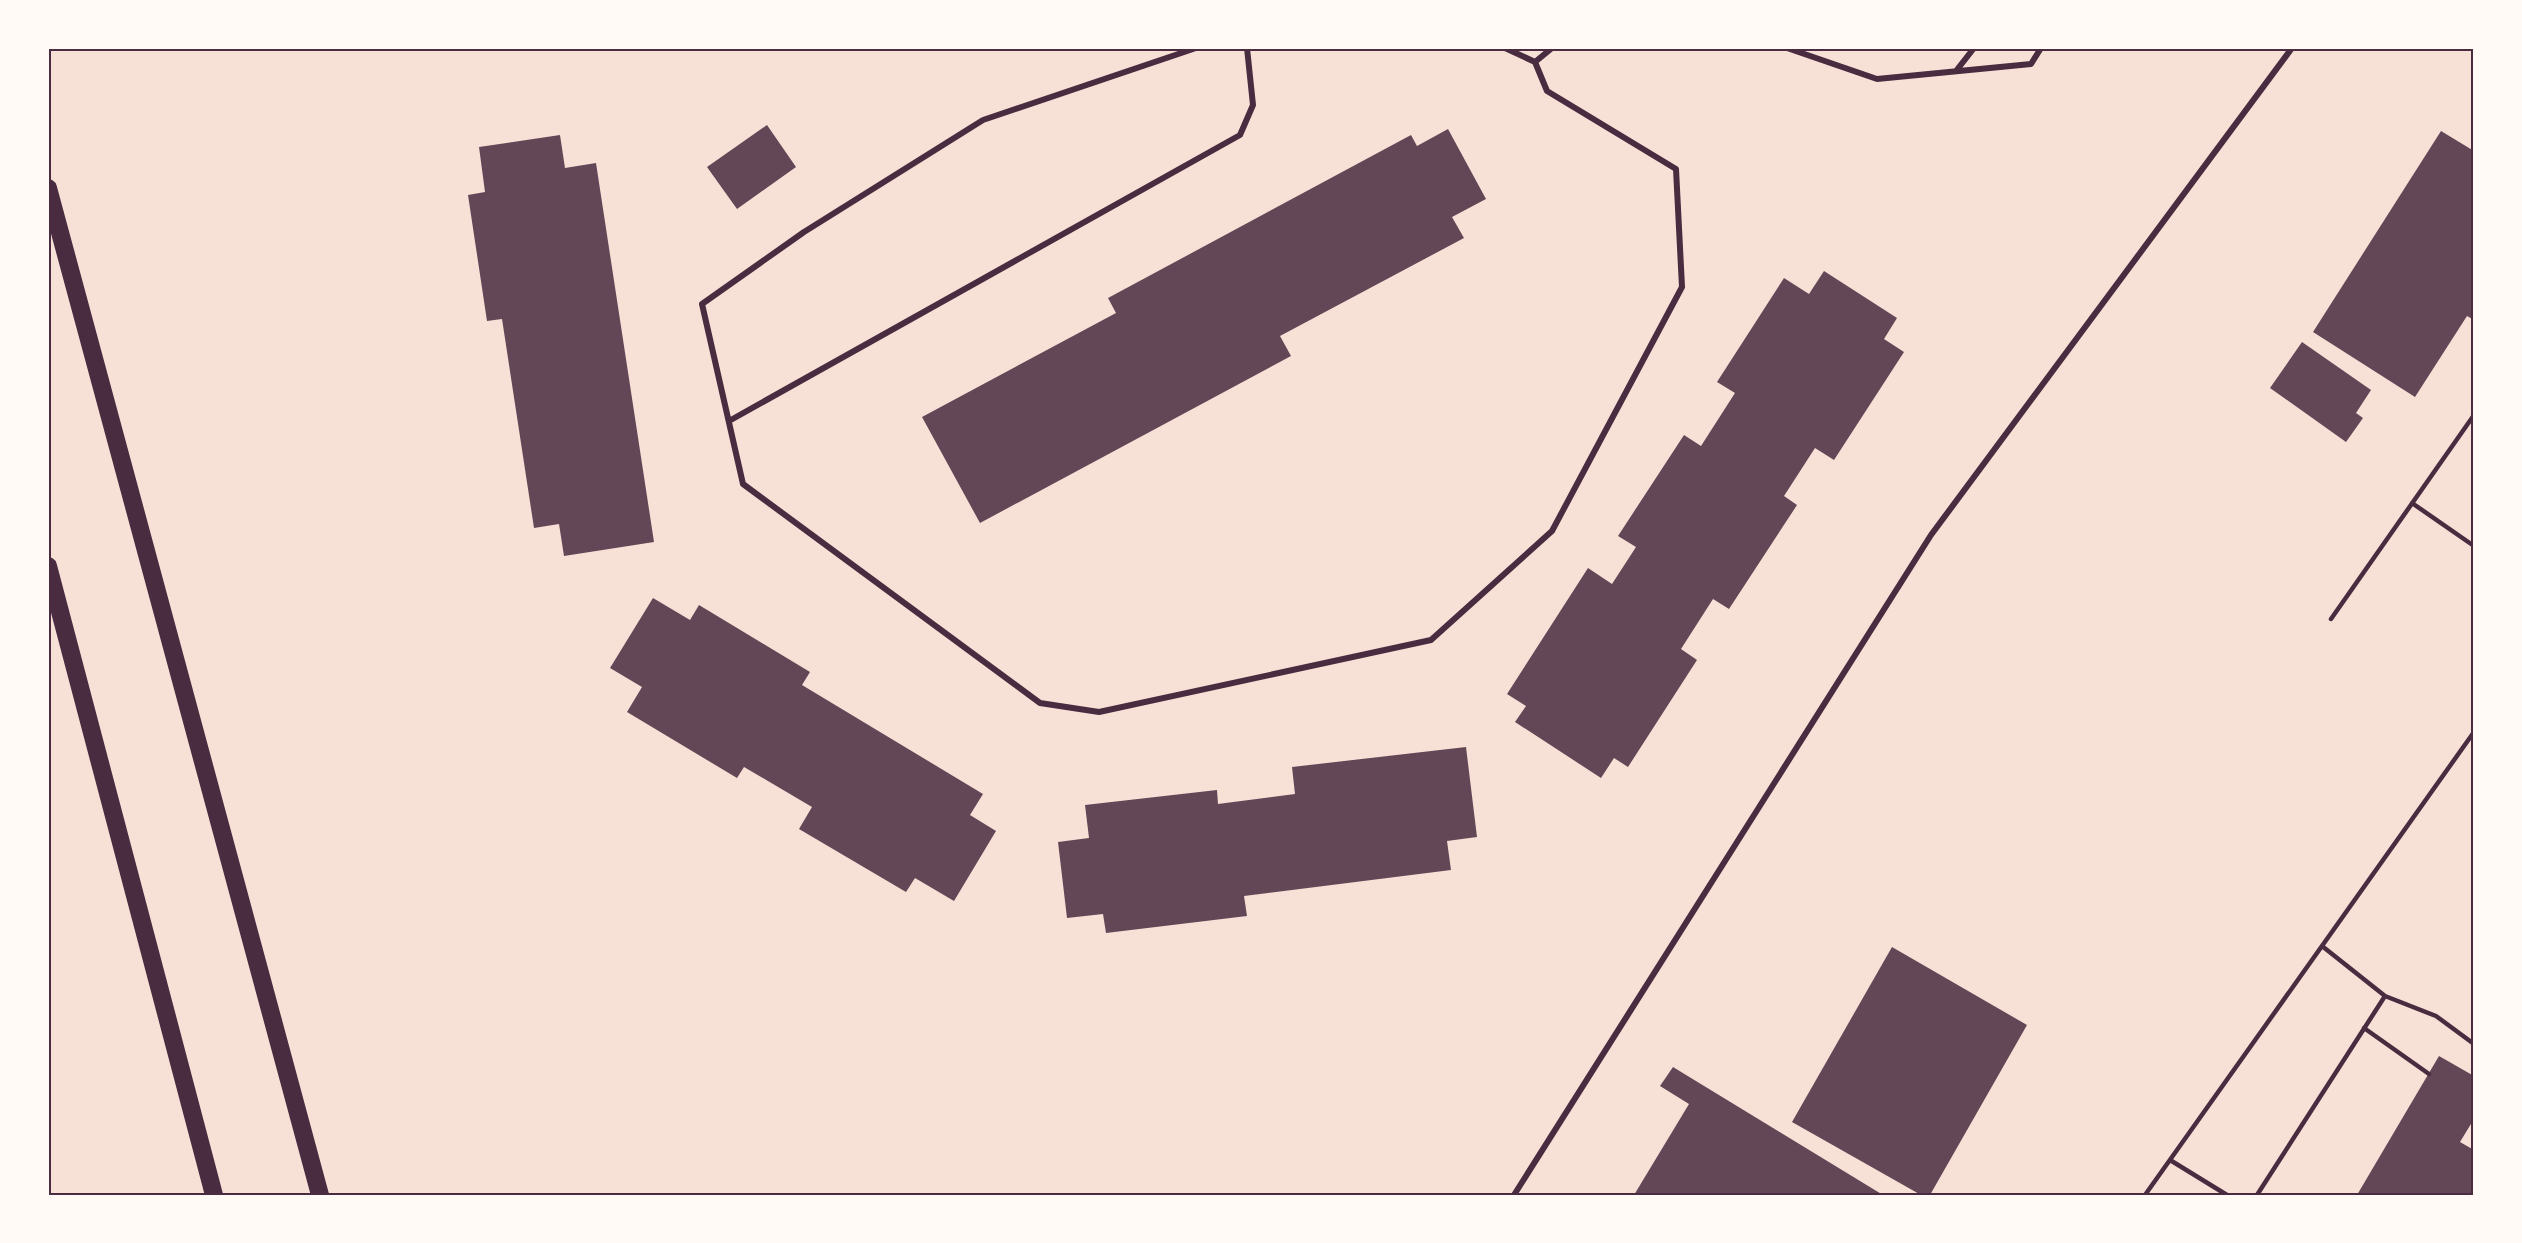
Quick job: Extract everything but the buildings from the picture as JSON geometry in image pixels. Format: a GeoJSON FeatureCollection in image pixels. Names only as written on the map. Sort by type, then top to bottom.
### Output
{"type":"FeatureCollection","features":[{"type":"Feature","properties":{"kind":"highway"},"geometry":{"type":"LineString","coordinates":[[48,188],[320,1195]]}},
{"type":"Feature","properties":{"kind":"highway"},"geometry":{"type":"LineString","coordinates":[[48,566],[214,1195]]}},
{"type":"Feature","properties":{"kind":"street"},"geometry":{"type":"LineString","coordinates":[[1196,48],[983,120],[804,232],[702,304],[743,484],[1040,703],[1099,712],[1431,640],[1552,531],[1682,287],[1676,169],[1547,91],[1535,62],[1505,48]]}},
{"type":"Feature","properties":{"kind":"street"},"geometry":{"type":"LineString","coordinates":[[729,421],[1240,135],[1253,105],[1247,48]]}},
{"type":"Feature","properties":{"kind":"street"},"geometry":{"type":"LineString","coordinates":[[1535,62],[1552,48]]}},
{"type":"Feature","properties":{"kind":"street"},"geometry":{"type":"LineString","coordinates":[[1787,48],[1877,79],[2031,64],[2041,48]]}},
{"type":"Feature","properties":{"kind":"street"},"geometry":{"type":"LineString","coordinates":[[1956,71],[1974,48]]}},
{"type":"Feature","properties":{"kind":"street"},"geometry":{"type":"LineString","coordinates":[[1514,1195],[1931,535],[2292,48]]}},
{"type":"Feature","properties":{"kind":"lane"},"geometry":{"type":"LineString","coordinates":[[2331,619],[2474,415]]}},
{"type":"Feature","properties":{"kind":"lane"},"geometry":{"type":"LineString","coordinates":[[2412,504],[2474,546]]}},
{"type":"Feature","properties":{"kind":"lane"},"geometry":{"type":"LineString","coordinates":[[2145,1195],[2474,732]]}},
{"type":"Feature","properties":{"kind":"lane"},"geometry":{"type":"LineString","coordinates":[[2322,946],[2385,996],[2436,1017],[2474,1044]]}},
{"type":"Feature","properties":{"kind":"lane"},"geometry":{"type":"LineString","coordinates":[[2257,1195],[2385,996]]}},
{"type":"Feature","properties":{"kind":"lane"},"geometry":{"type":"LineString","coordinates":[[2364,1028],[2429,1074]]}},
{"type":"Feature","properties":{"kind":"lane"},"geometry":{"type":"LineString","coordinates":[[2170,1160],[2227,1195]]}}]}
